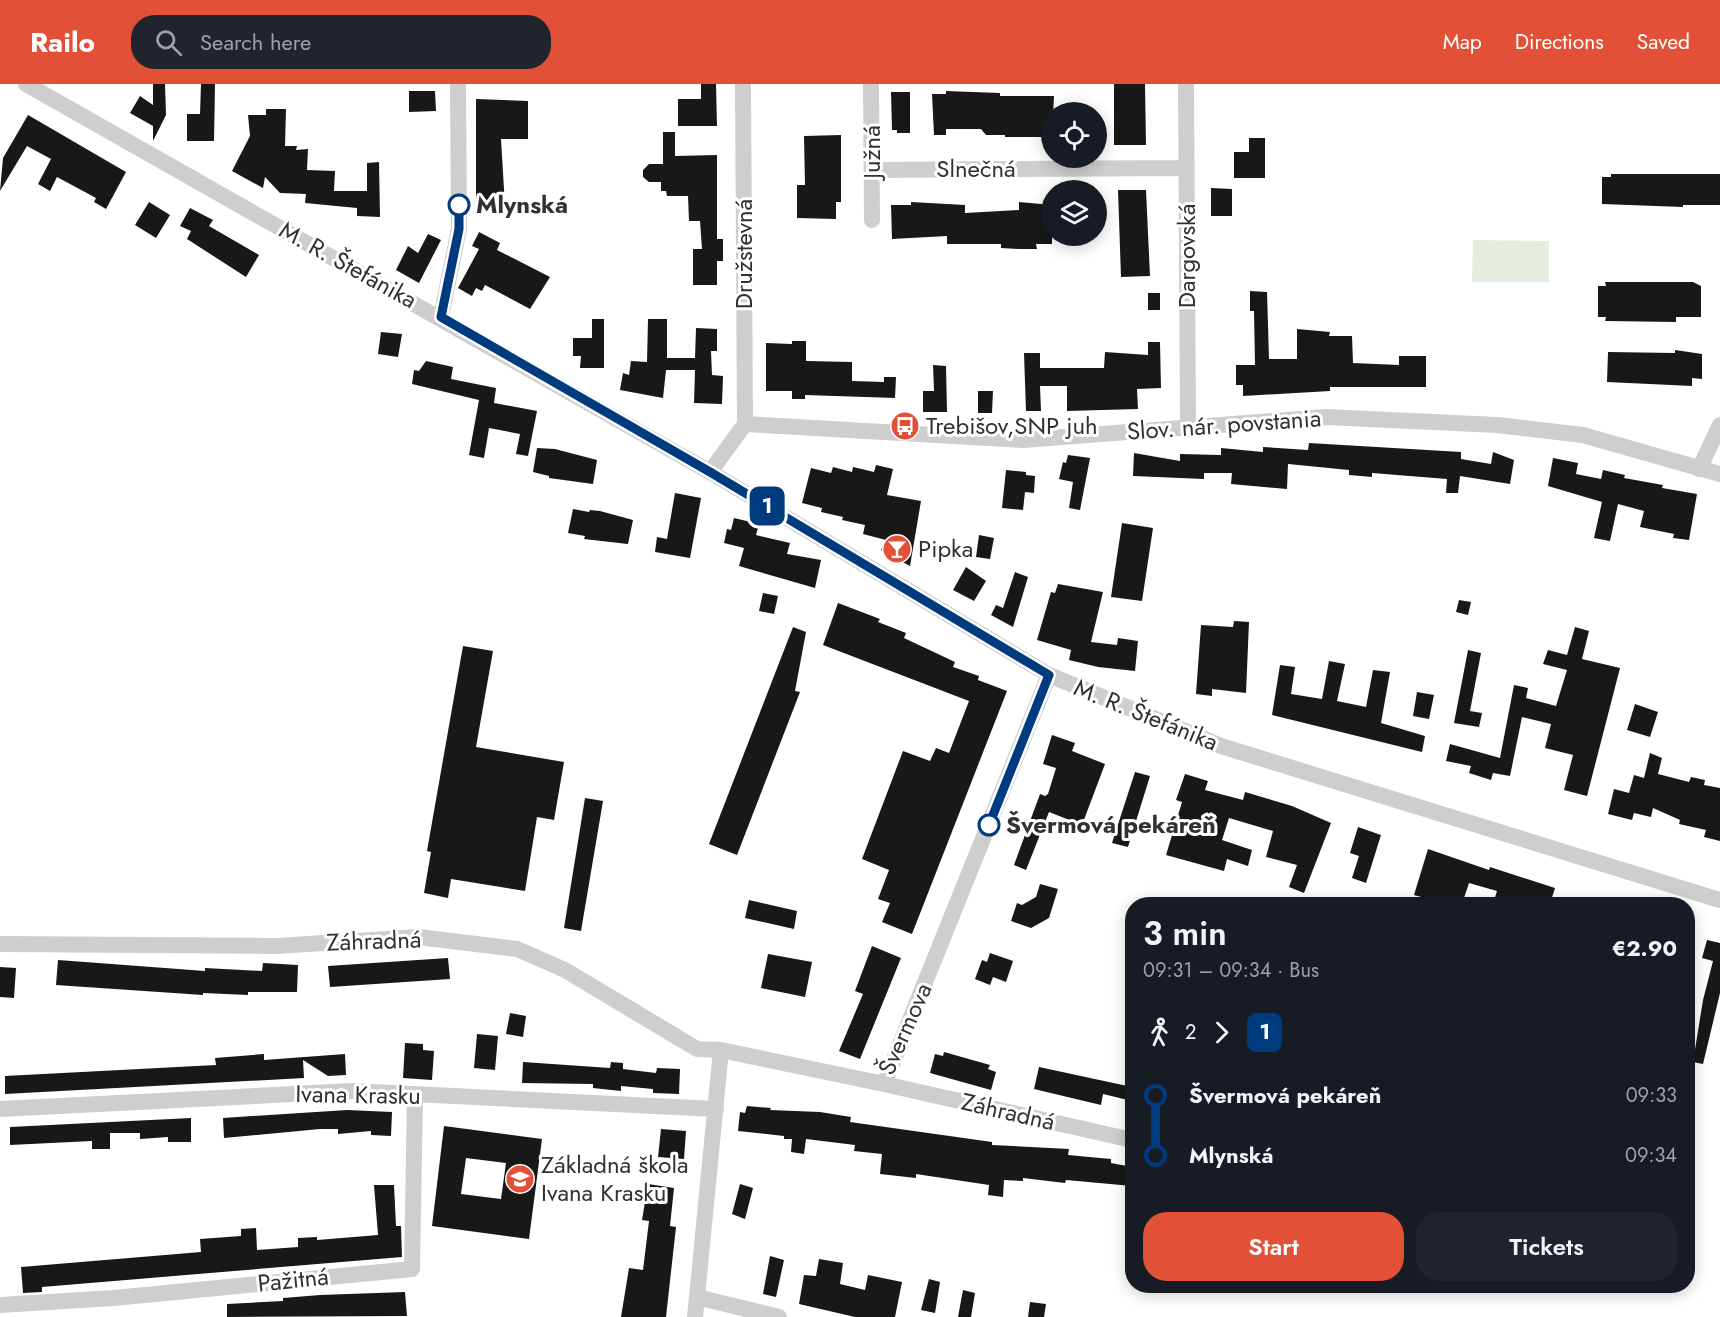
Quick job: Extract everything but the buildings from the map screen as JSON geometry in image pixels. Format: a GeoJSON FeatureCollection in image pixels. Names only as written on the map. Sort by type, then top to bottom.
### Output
{"type":"FeatureCollection","features":[{"type":"Feature","properties":{"kind":"street","name":"M. R. Štefánika"},"geometry":{"type":"LineString","coordinates":[[26,84],[441,317],[710,472],[1049,675],[1221,746],[1720,900]]}},
{"type":"Feature","properties":{"kind":"street"},"geometry":{"type":"LineString","coordinates":[[441,317],[459,229],[458,84]]}},
{"type":"Feature","properties":{"kind":"street","name":"Družstevná"},"geometry":{"type":"LineString","coordinates":[[743,84],[745,424]]}},
{"type":"Feature","properties":{"kind":"street","name":"Južná"},"geometry":{"type":"LineString","coordinates":[[871,84],[872,220]]}},
{"type":"Feature","properties":{"kind":"street","name":"Dargovská"},"geometry":{"type":"LineString","coordinates":[[1186,84],[1188,428]]}},
{"type":"Feature","properties":{"kind":"street","name":"Slnečná"},"geometry":{"type":"LineString","coordinates":[[872,170],[1187,168]]}},
{"type":"Feature","properties":{"kind":"street","name":"Slov. nár. povstania"},"geometry":{"type":"LineString","coordinates":[[745,424],[1023,440],[1326,417],[1497,425],[1583,435],[1720,474]]}},
{"type":"Feature","properties":{"kind":"street"},"geometry":{"type":"LineString","coordinates":[[710,472],[745,424]]}},
{"type":"Feature","properties":{"kind":"street"},"geometry":{"type":"LineString","coordinates":[[1699,469],[1720,425]]}},
{"type":"Feature","properties":{"kind":"street","name":"Švermova"},"geometry":{"type":"LineString","coordinates":[[721,1050],[884,1084],[1049,675]]}},
{"type":"Feature","properties":{"kind":"street","name":"Záhradná"},"geometry":{"type":"LineString","coordinates":[[0,944],[276,946],[418,938],[517,949],[565,970],[697,1049],[721,1050]]}},
{"type":"Feature","properties":{"kind":"street"},"geometry":{"type":"LineString","coordinates":[[695,1317],[721,1050]]}},
{"type":"Feature","properties":{"kind":"street","name":"Záhradná"},"geometry":{"type":"LineString","coordinates":[[884,1084],[1125,1138]]}},
{"type":"Feature","properties":{"kind":"street","name":"Ivana Krasku"},"geometry":{"type":"LineString","coordinates":[[0,1109],[352,1091],[716,1109]]}},
{"type":"Feature","properties":{"kind":"street","name":"Pažitná"},"geometry":{"type":"LineString","coordinates":[[0,1305],[114,1298],[412,1269],[415,1095]]}},
{"type":"Feature","properties":{"kind":"street"},"geometry":{"type":"LineString","coordinates":[[697,1297],[778,1317]]}},
{"type":"Feature","properties":{"kind":"shaded area"},"geometry":{"type":"Polygon","coordinates":[[[1473,240],[1549,241],[1549,282],[1472,282],[1473,240]]]}},
{"type":"Feature","properties":{"kind":"bus line","name":"1"},"geometry":{"type":"LineString","coordinates":[[459,205],[459,229],[441,317],[710,472],[1049,675],[989,825]]}},
{"type":"Feature","properties":{"kind":"place","name":"Mlynská"},"geometry":{"type":"Point","coordinates":[459,205]}},
{"type":"Feature","properties":{"kind":"place","name":"Trebišov,SNP juh"},"geometry":{"type":"Point","coordinates":[905,426]}},
{"type":"Feature","properties":{"kind":"place","name":"Pipka"},"geometry":{"type":"Point","coordinates":[897,549]}},
{"type":"Feature","properties":{"kind":"place","name":"Švermová pekáreň"},"geometry":{"type":"Point","coordinates":[989,825]}},
{"type":"Feature","properties":{"kind":"place","name":"Základná škola Ivana Krasku"},"geometry":{"type":"Point","coordinates":[520,1179]}}]}
